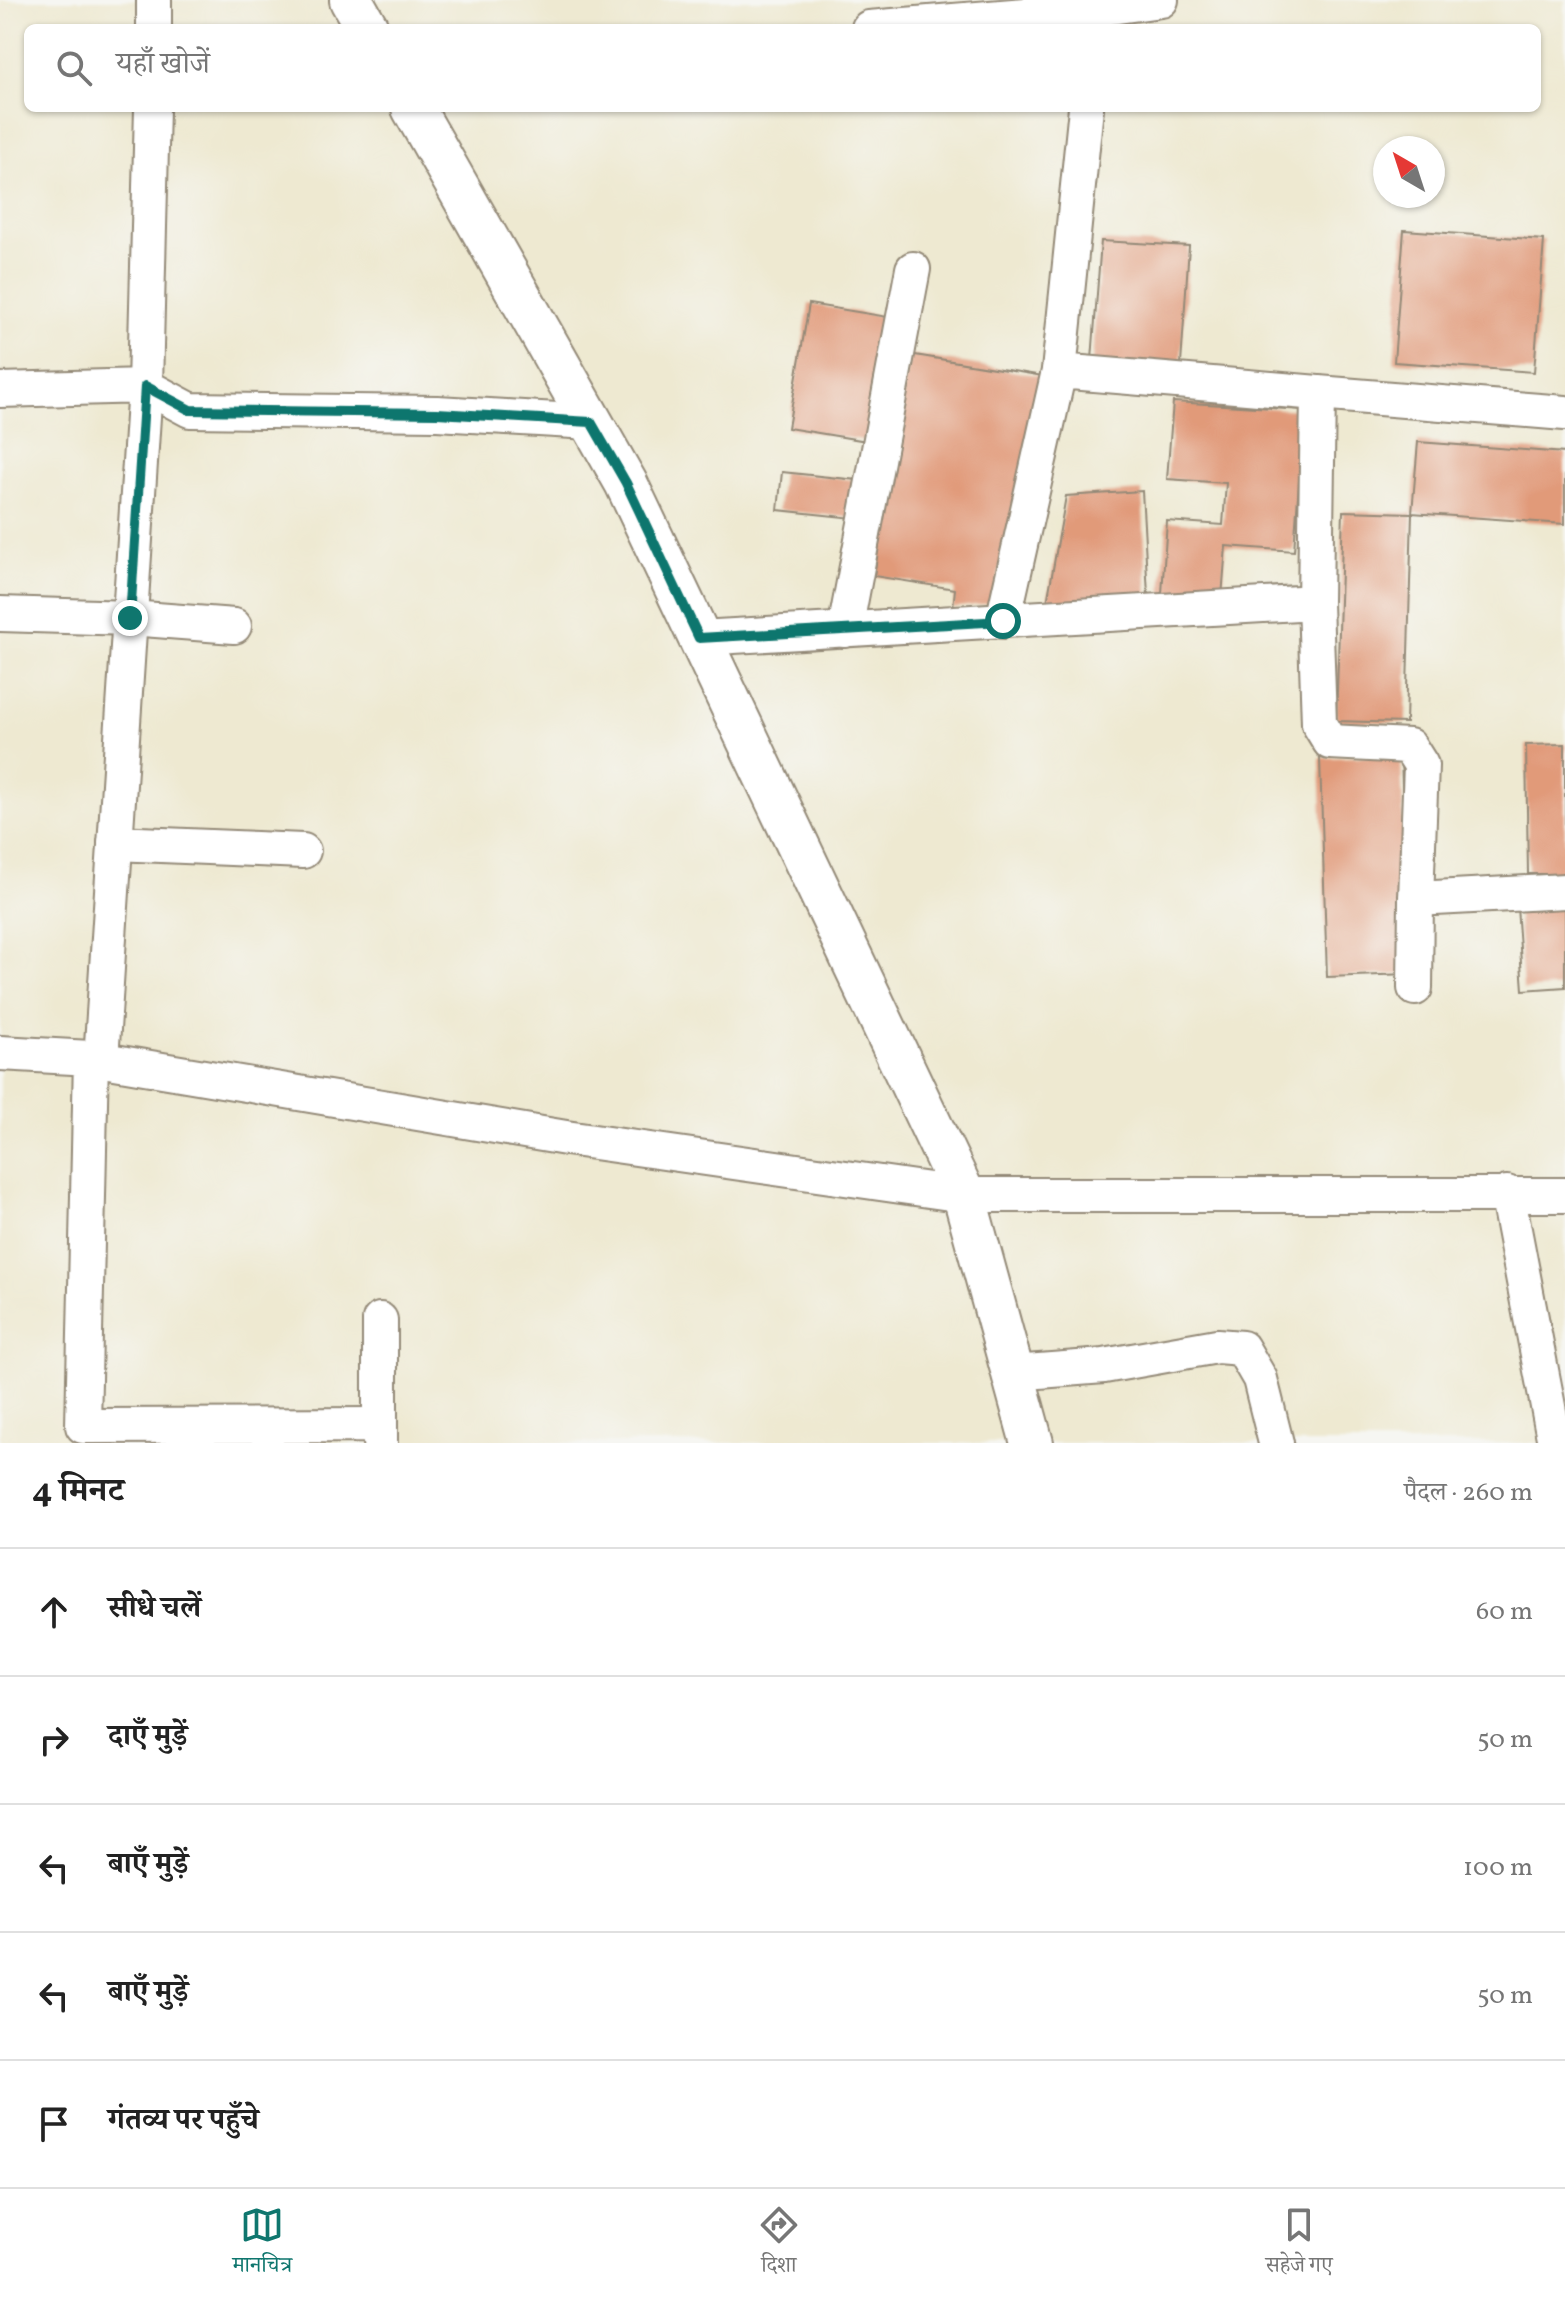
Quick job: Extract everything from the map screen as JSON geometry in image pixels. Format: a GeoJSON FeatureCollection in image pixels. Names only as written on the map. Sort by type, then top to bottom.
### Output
{"type":"FeatureCollection","features":[{"type":"Feature","properties":{"kind":"street"},"geometry":{"type":"LineString","coordinates":[[154,0],[154,24]]}},
{"type":"Feature","properties":{"kind":"street"},"geometry":{"type":"LineString","coordinates":[[351,0],[365,24]]}},
{"type":"Feature","properties":{"kind":"street"},"geometry":{"type":"LineString","coordinates":[[959,24],[1095,18],[1161,0]]}},
{"type":"Feature","properties":{"kind":"street"},"geometry":{"type":"LineString","coordinates":[[152,112],[145,386],[115,843],[96,1059],[83,1434],[380,1434],[380,1320]]}},
{"type":"Feature","properties":{"kind":"street"},"geometry":{"type":"LineString","coordinates":[[415,112],[626,483],[964,1195],[1032,1443]]}},
{"type":"Feature","properties":{"kind":"street"},"geometry":{"type":"LineString","coordinates":[[1003,621],[1059,371],[1086,112]]}},
{"type":"Feature","properties":{"kind":"street"},"geometry":{"type":"LineString","coordinates":[[845,630],[913,269]]}},
{"type":"Feature","properties":{"kind":"street"},"geometry":{"type":"LineString","coordinates":[[1059,371],[1565,413]]}},
{"type":"Feature","properties":{"kind":"street"},"geometry":{"type":"LineString","coordinates":[[0,390],[145,386],[190,410],[437,413],[591,422]]}},
{"type":"Feature","properties":{"kind":"street"},"geometry":{"type":"LineString","coordinates":[[1318,393],[1315,602],[1319,724],[1330,742],[1409,746],[1421,765],[1415,988]]}},
{"type":"Feature","properties":{"kind":"street"},"geometry":{"type":"LineString","coordinates":[[699,638],[1315,602]]}},
{"type":"Feature","properties":{"kind":"street"},"geometry":{"type":"LineString","coordinates":[[0,614],[130,618],[234,626]]}},
{"type":"Feature","properties":{"kind":"street"},"geometry":{"type":"LineString","coordinates":[[115,843],[303,851]]}},
{"type":"Feature","properties":{"kind":"street"},"geometry":{"type":"LineString","coordinates":[[1416,899],[1565,891]]}},
{"type":"Feature","properties":{"kind":"street"},"geometry":{"type":"LineString","coordinates":[[0,1053],[96,1059],[566,1138],[964,1195],[1565,1195]]}},
{"type":"Feature","properties":{"kind":"street"},"geometry":{"type":"LineString","coordinates":[[1507,1193],[1555,1443]]}},
{"type":"Feature","properties":{"kind":"street"},"geometry":{"type":"LineString","coordinates":[[1013,1373],[1104,1366],[1217,1346],[1242,1348],[1260,1379],[1276,1443]]}},
{"type":"Feature","properties":{"kind":"building"},"geometry":{"type":"Polygon","coordinates":[[[1404,230],[1544,240],[1534,372],[1394,362],[1404,230]]]}},
{"type":"Feature","properties":{"kind":"building"},"geometry":{"type":"Polygon","coordinates":[[[1101,241],[1189,246],[1180,379],[1091,373],[1101,241]]]}},
{"type":"Feature","properties":{"kind":"building"},"geometry":{"type":"Polygon","coordinates":[[[809,304],[888,317],[867,441],[788,428],[809,304]]]}},
{"type":"Feature","properties":{"kind":"building"},"geometry":{"type":"Polygon","coordinates":[[[909,354],[1043,376],[992,603],[953,608],[955,589],[874,576],[909,354]]]}},
{"type":"Feature","properties":{"kind":"building"},"geometry":{"type":"Polygon","coordinates":[[[1173,402],[1304,410],[1294,551],[1226,546],[1222,597],[1162,593],[1167,521],[1223,525],[1226,483],[1167,479],[1173,402]]]}},
{"type":"Feature","properties":{"kind":"building"},"geometry":{"type":"Polygon","coordinates":[[[1418,442],[1565,453],[1565,524],[1412,513],[1418,442]]]}},
{"type":"Feature","properties":{"kind":"building"},"geometry":{"type":"Polygon","coordinates":[[[782,472],[857,480],[853,518],[778,510],[782,472]]]}},
{"type":"Feature","properties":{"kind":"building"},"geometry":{"type":"Polygon","coordinates":[[[1142,491],[1149,612],[1045,614],[1066,496],[1142,491]]]}},
{"type":"Feature","properties":{"kind":"building"},"geometry":{"type":"Polygon","coordinates":[[[1343,511],[1412,513],[1406,723],[1336,721],[1343,511]]]}},
{"type":"Feature","properties":{"kind":"building"},"geometry":{"type":"Polygon","coordinates":[[[1565,744],[1565,874],[1528,874],[1526,745],[1565,744]]]}},
{"type":"Feature","properties":{"kind":"building"},"geometry":{"type":"Polygon","coordinates":[[[1401,755],[1408,974],[1327,977],[1320,758],[1401,755]]]}},
{"type":"Feature","properties":{"kind":"building"},"geometry":{"type":"Polygon","coordinates":[[[1565,903],[1565,987],[1523,990],[1517,907],[1565,903]]]}},
{"type":"Feature","properties":{"kind":"route"},"geometry":{"type":"LineString","coordinates":[[130,618],[145,386],[190,410],[437,413],[591,422],[626,483],[699,638],[1003,621]]}}]}
